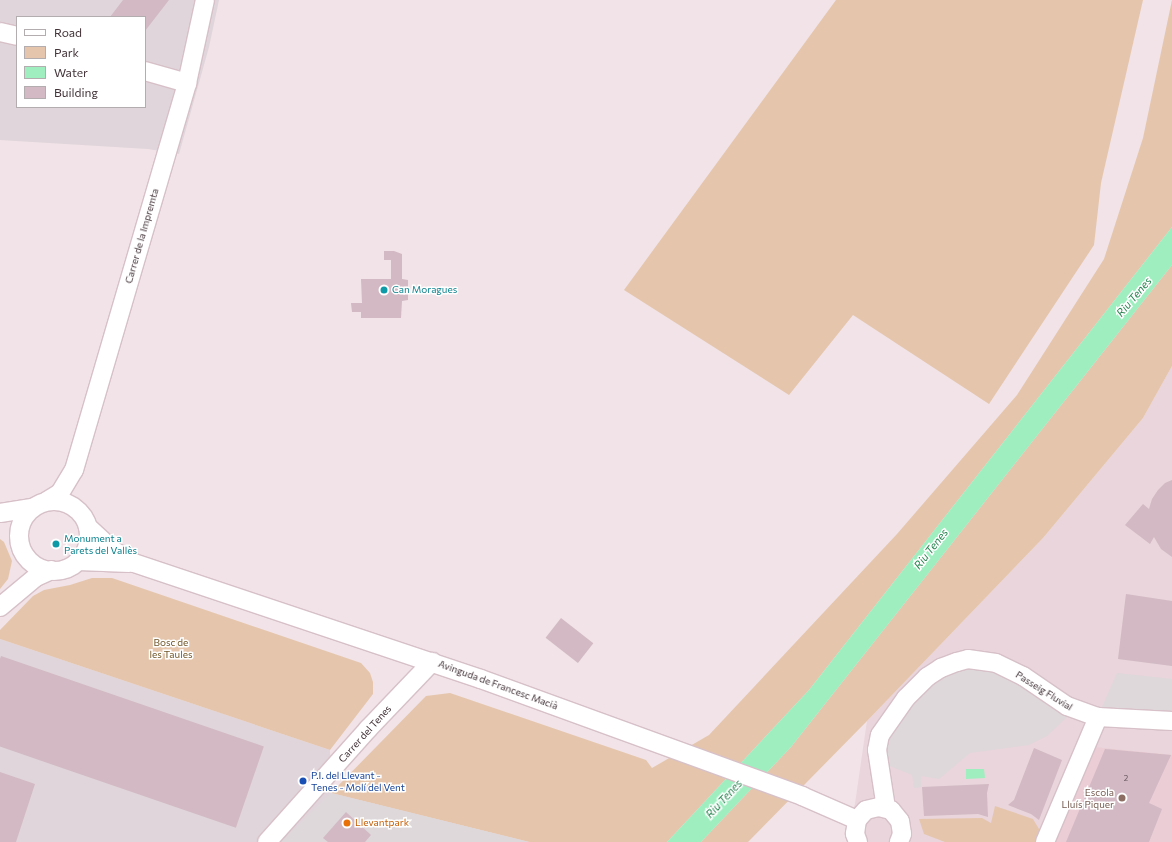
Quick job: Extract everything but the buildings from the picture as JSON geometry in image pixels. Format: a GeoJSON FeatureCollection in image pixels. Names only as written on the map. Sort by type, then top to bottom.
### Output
{"type":"FeatureCollection","features":[{"type":"Feature","properties":{"kind":"street","name":"Carrer de la Impremta"},"geometry":{"type":"LineString","coordinates":[[74,470],[187,83],[205,0]]}},
{"type":"Feature","properties":{"kind":"street"},"geometry":{"type":"LineString","coordinates":[[0,32],[16,36]]}},
{"type":"Feature","properties":{"kind":"street"},"geometry":{"type":"LineString","coordinates":[[146,71],[187,83]]}},
{"type":"Feature","properties":{"kind":"street"},"geometry":{"type":"LineString","coordinates":[[3,605],[17,583],[24,567],[23,550],[19,536],[22,521],[40,505],[60,492],[74,470]]}},
{"type":"Feature","properties":{"kind":"street"},"geometry":{"type":"LineString","coordinates":[[74,470],[72,489],[79,511],[88,526],[114,551],[134,563]]}},
{"type":"Feature","properties":{"kind":"street"},"geometry":{"type":"LineString","coordinates":[[0,513],[63,502],[79,511]]}},
{"type":"Feature","properties":{"kind":"street"},"geometry":{"type":"LineString","coordinates":[[0,522],[11,532],[36,566],[52,570]]}},
{"type":"Feature","properties":{"kind":"street"},"geometry":{"type":"LineString","coordinates":[[3,605],[36,577],[52,570],[71,566],[78,561],[88,544],[88,526]]}},
{"type":"Feature","properties":{"kind":"street"},"geometry":{"type":"LineString","coordinates":[[78,561],[134,563]]}},
{"type":"Feature","properties":{"kind":"street","name":"Avinguda de Francesc Macià"},"geometry":{"type":"LineString","coordinates":[[134,563],[432,662],[681,751],[802,796],[857,820]]}},
{"type":"Feature","properties":{"kind":"street","name":"Passeig Fluvial"},"geometry":{"type":"LineString","coordinates":[[886,808],[877,750],[880,735],[906,698],[927,677],[941,668],[968,659],[996,663],[1023,676],[1067,706],[1080,712],[1098,717],[1172,721]]}},
{"type":"Feature","properties":{"kind":"street","name":"Carrer del Tenes"},"geometry":{"type":"LineString","coordinates":[[267,842],[368,728],[432,662]]}},
{"type":"Feature","properties":{"kind":"street"},"geometry":{"type":"LineString","coordinates":[[1045,842],[1098,717]]}},
{"type":"Feature","properties":{"kind":"street"},"geometry":{"type":"LineString","coordinates":[[858,842],[855,834],[857,820],[861,815],[872,808],[886,808],[896,815],[900,821],[902,827],[900,842]]}},
{"type":"Feature","properties":{"kind":"shaded area"},"geometry":{"type":"Polygon","coordinates":[[[0,0],[219,0],[209,47],[179,154],[148,149],[0,140],[0,0]]]}},
{"type":"Feature","properties":{"kind":"shaded area"},"geometry":{"type":"Polygon","coordinates":[[[1172,366],[1172,842],[848,842],[844,834],[855,804],[867,721],[1043,538],[1143,418],[1172,366]]]}},
{"type":"Feature","properties":{"kind":"shaded area"},"geometry":{"type":"Polygon","coordinates":[[[0,639],[330,750],[331,793],[529,842],[0,842],[0,639]]]}},
{"type":"Feature","properties":{"kind":"shaded area"},"geometry":{"type":"Polygon","coordinates":[[[983,667],[1015,681],[1068,716],[1047,736],[1029,745],[970,753],[939,779],[921,776],[921,787],[914,788],[912,775],[885,764],[884,746],[889,730],[925,689],[946,673],[983,667]]]}},
{"type":"Feature","properties":{"kind":"shaded area"},"geometry":{"type":"Polygon","coordinates":[[[1117,673],[1172,679],[1172,711],[1102,707],[1117,673]]]}},
{"type":"Feature","properties":{"kind":"shaded area","name":"Escola Lluís Piquer"},"geometry":{"type":"Polygon","coordinates":[[[1093,747],[1172,755],[1172,842],[1053,842],[1093,747]]]}},
{"type":"Feature","properties":{"kind":"shaded area"},"geometry":{"type":"Polygon","coordinates":[[[331,793],[529,842],[281,842],[331,793]]]}},
{"type":"Feature","properties":{"kind":"green space"},"geometry":{"type":"Polygon","coordinates":[[[836,0],[1143,0],[1101,183],[1094,245],[989,404],[853,315],[789,395],[624,290],[836,0]]]}},
{"type":"Feature","properties":{"kind":"green space"},"geometry":{"type":"Polygon","coordinates":[[[1172,0],[1172,227],[809,690],[667,842],[529,842],[331,793],[426,696],[450,693],[646,760],[652,768],[709,735],[897,534],[1017,395],[1104,259],[1143,138],[1172,0]]]}},
{"type":"Feature","properties":{"kind":"green space"},"geometry":{"type":"Polygon","coordinates":[[[1172,265],[1172,366],[1143,418],[1043,538],[748,842],[701,842],[791,747],[1172,265]]]}},
{"type":"Feature","properties":{"kind":"green space"},"geometry":{"type":"Polygon","coordinates":[[[0,539],[4,542],[12,561],[8,579],[0,589],[0,539]]]}},
{"type":"Feature","properties":{"kind":"green space","name":"Bosc de les Taules"},"geometry":{"type":"Polygon","coordinates":[[[92,578],[112,578],[361,663],[370,673],[373,682],[373,694],[330,750],[0,639],[0,630],[33,596],[44,590],[70,585],[92,578]]]}},
{"type":"Feature","properties":{"kind":"green space"},"geometry":{"type":"Polygon","coordinates":[[[995,806],[1033,819],[1042,834],[1039,842],[945,842],[924,834],[919,819],[982,818],[991,823],[995,806]]]}},
{"type":"Feature","properties":{"kind":"water","name":"Riu Tenes"},"geometry":{"type":"Polygon","coordinates":[[[1172,227],[1172,265],[791,747],[701,842],[667,842],[809,690],[1172,227]]]}},
{"type":"Feature","properties":{"kind":"water"},"geometry":{"type":"Polygon","coordinates":[[[966,769],[984,769],[985,778],[966,779],[966,769]]]}},
{"type":"Feature","properties":{"kind":"place","name":"Can Moragues"},"geometry":{"type":"Point","coordinates":[384,290]}},
{"type":"Feature","properties":{"kind":"place","name":"Monument a Parets del Vallès"},"geometry":{"type":"Point","coordinates":[56,544]}},
{"type":"Feature","properties":{"kind":"place","name":"P.I. del Llevant - Tenes - Molí del Vent"},"geometry":{"type":"Point","coordinates":[303,781]}},
{"type":"Feature","properties":{"kind":"place","name":"Escola Lluís Piquer"},"geometry":{"type":"Point","coordinates":[1122,798]}},
{"type":"Feature","properties":{"kind":"place","name":"Llevantpark"},"geometry":{"type":"Point","coordinates":[347,823]}}]}
